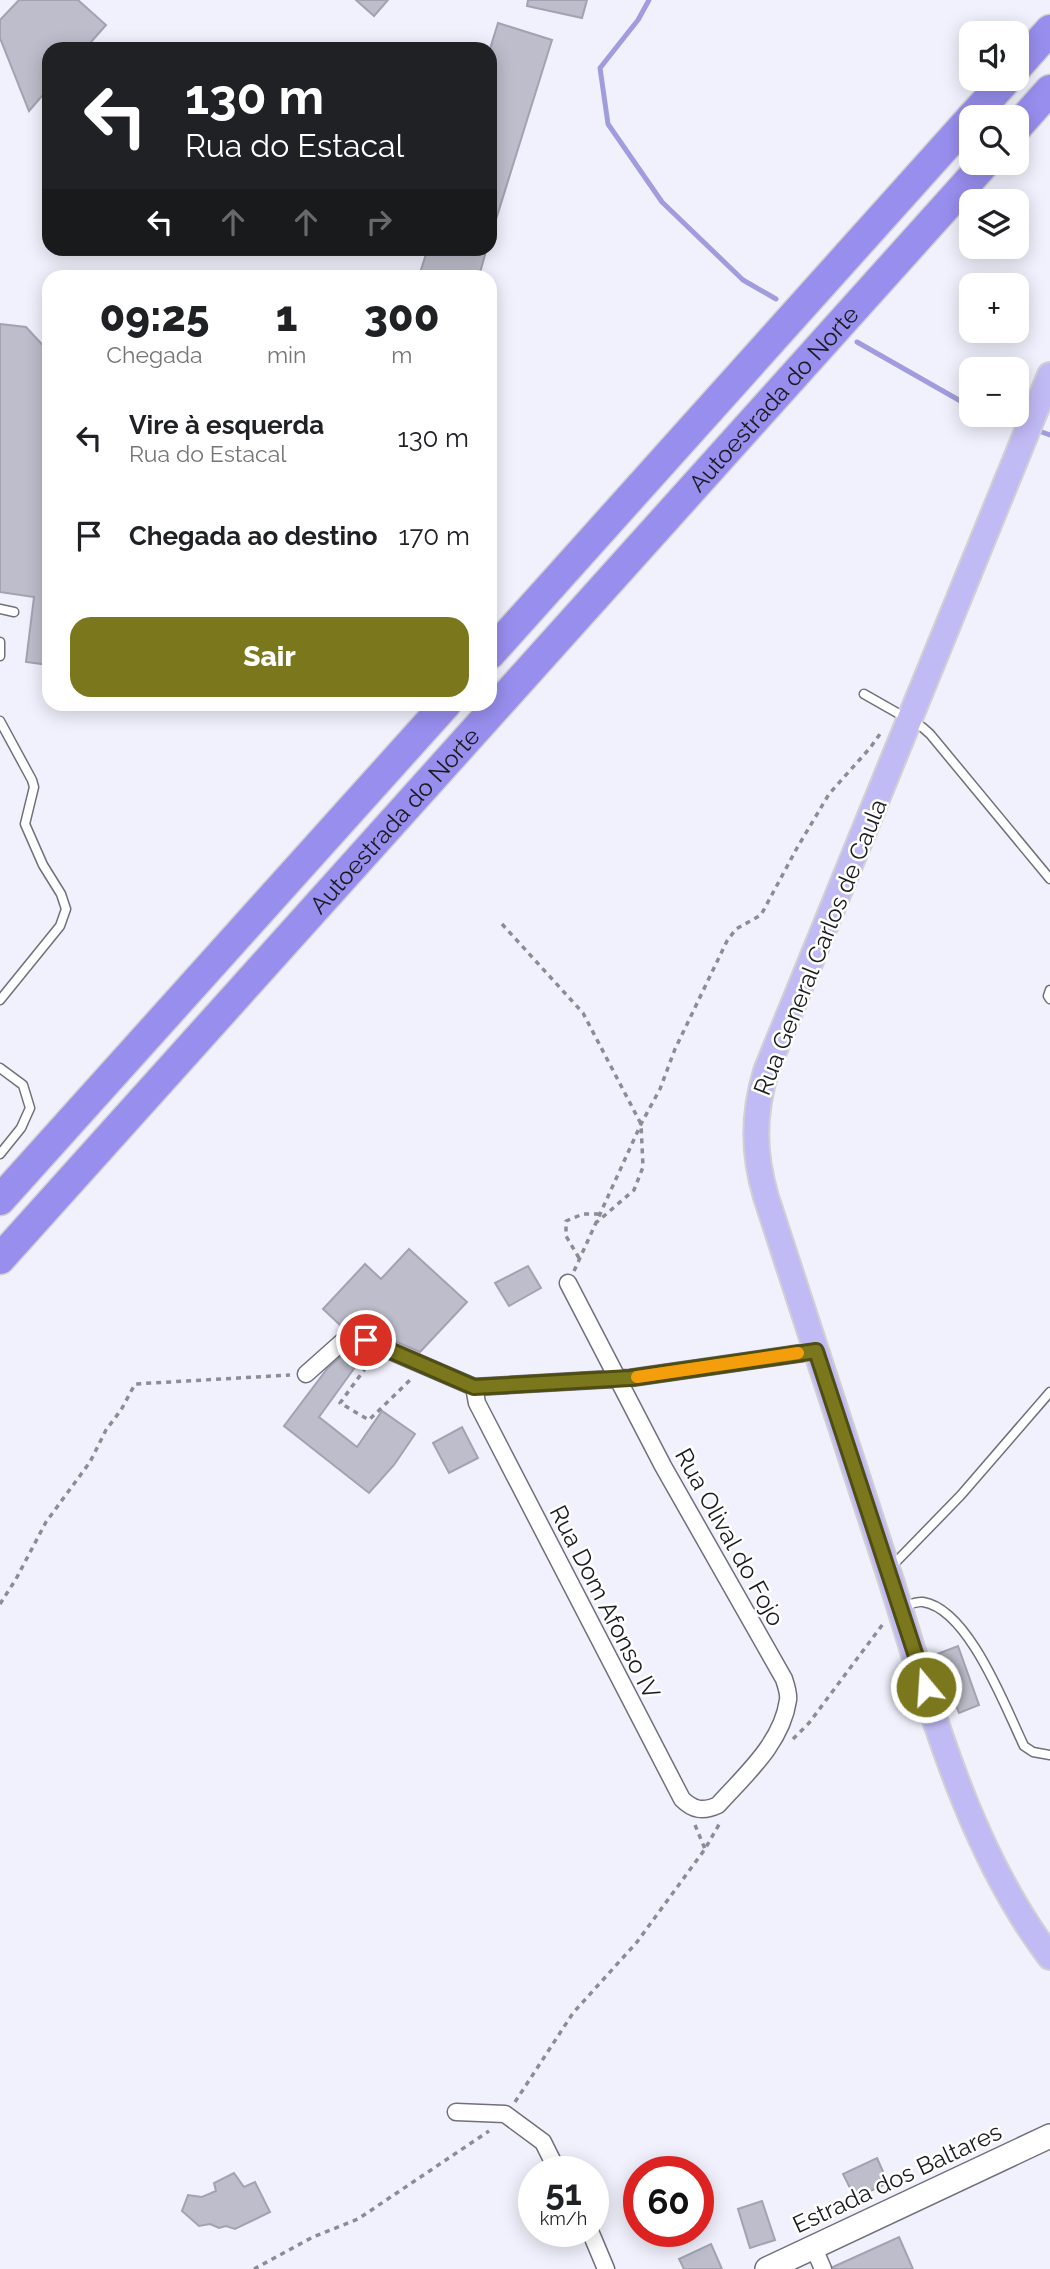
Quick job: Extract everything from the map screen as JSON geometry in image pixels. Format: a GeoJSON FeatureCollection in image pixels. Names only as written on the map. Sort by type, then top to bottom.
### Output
{"type":"FeatureCollection","features":[{"type":"Feature","properties":{"kind":"highway"},"geometry":{"type":"LineString","coordinates":[[1029,54],[1050,30]]}},
{"type":"Feature","properties":{"kind":"highway"},"geometry":{"type":"LineString","coordinates":[[1029,114],[1050,90]]}},
{"type":"Feature","properties":{"kind":"highway","name":"Autoestrada do Norte"},"geometry":{"type":"LineString","coordinates":[[984,105],[996,91]]}},
{"type":"Feature","properties":{"kind":"highway","name":"Autoestrada do Norte"},"geometry":{"type":"LineString","coordinates":[[497,646],[959,132]]}},
{"type":"Feature","properties":{"kind":"highway","name":"Autoestrada do Norte"},"geometry":{"type":"LineString","coordinates":[[497,706],[974,175]]}},
{"type":"Feature","properties":{"kind":"highway","name":"Autoestrada do Norte"},"geometry":{"type":"LineString","coordinates":[[0,1200],[440,711]]}},
{"type":"Feature","properties":{"kind":"highway","name":"Autoestrada do Norte"},"geometry":{"type":"LineString","coordinates":[[0,1259],[492,711]]}},
{"type":"Feature","properties":{"kind":"main road","name":"Rua General Carlos de Caula"},"geometry":{"type":"LineString","coordinates":[[1049,379],[1026,437],[902,715],[766,1071],[757,1108],[755,1147],[760,1178],[946,1746],[980,1837],[1019,1913],[1050,1957]]}},
{"type":"Feature","properties":{"kind":"street","name":"Rua Olival do Fojo"},"geometry":{"type":"LineString","coordinates":[[568,1283],[669,1478],[784,1679],[789,1698],[782,1723],[767,1750],[718,1805]]}},
{"type":"Feature","properties":{"kind":"street"},"geometry":{"type":"LineString","coordinates":[[306,1374],[351,1334],[474,1387],[618,1379],[816,1351]]}},
{"type":"Feature","properties":{"kind":"street","name":"Rua Dom Afonso IV"},"geometry":{"type":"LineString","coordinates":[[474,1387],[477,1403],[666,1770],[688,1805]]}},
{"type":"Feature","properties":{"kind":"street"},"geometry":{"type":"LineString","coordinates":[[688,1805],[697,1810],[708,1810],[718,1805]]}},
{"type":"Feature","properties":{"kind":"street"},"geometry":{"type":"LineString","coordinates":[[456,2112],[505,2114],[543,2142],[550,2156]]}},
{"type":"Feature","properties":{"kind":"street","name":"Estrada dos Baltares"},"geometry":{"type":"LineString","coordinates":[[767,2269],[1050,2136]]}},
{"type":"Feature","properties":{"kind":"street"},"geometry":{"type":"LineString","coordinates":[[813,2246],[823,2269]]}},
{"type":"Feature","properties":{"kind":"street"},"geometry":{"type":"LineString","coordinates":[[597,2247],[607,2269]]}},
{"type":"Feature","properties":{"kind":"lane"},"geometry":{"type":"LineString","coordinates":[[0,609],[14,612]]}},
{"type":"Feature","properties":{"kind":"lane"},"geometry":{"type":"LineString","coordinates":[[0,642],[0,656]]}},
{"type":"Feature","properties":{"kind":"lane"},"geometry":{"type":"LineString","coordinates":[[864,694],[930,734],[1050,879]]}},
{"type":"Feature","properties":{"kind":"lane"},"geometry":{"type":"LineString","coordinates":[[0,721],[32,780],[33,794],[25,824],[66,909],[60,926],[0,1000]]}},
{"type":"Feature","properties":{"kind":"lane"},"geometry":{"type":"LineString","coordinates":[[1050,990],[1050,999]]}},
{"type":"Feature","properties":{"kind":"lane"},"geometry":{"type":"LineString","coordinates":[[0,1068],[23,1085],[30,1108],[21,1128],[0,1154]]}},
{"type":"Feature","properties":{"kind":"lane"},"geometry":{"type":"LineString","coordinates":[[888,1571],[961,1495],[1050,1392]]}},
{"type":"Feature","properties":{"kind":"lane"},"geometry":{"type":"LineString","coordinates":[[899,1608],[919,1601],[946,1613],[973,1643],[984,1661],[1024,1746],[1033,1752],[1050,1755]]}},
{"type":"Feature","properties":{"kind":"path"},"geometry":{"type":"LineString","coordinates":[[568,1283],[727,941],[736,929],[761,915],[829,794],[902,715]]}},
{"type":"Feature","properties":{"kind":"path"},"geometry":{"type":"LineString","coordinates":[[502,924],[583,1013],[641,1124],[643,1167],[634,1189],[595,1224]]}},
{"type":"Feature","properties":{"kind":"path"},"geometry":{"type":"LineString","coordinates":[[579,1258],[566,1236],[566,1221],[583,1214],[600,1214]]}},
{"type":"Feature","properties":{"kind":"path"},"geometry":{"type":"LineString","coordinates":[[381,1347],[340,1404],[369,1420],[425,1365]]}},
{"type":"Feature","properties":{"kind":"path"},"geometry":{"type":"LineString","coordinates":[[0,1604],[46,1522],[90,1462],[106,1430],[135,1384],[306,1374]]}},
{"type":"Feature","properties":{"kind":"path"},"geometry":{"type":"LineString","coordinates":[[767,1750],[782,1749],[809,1723],[878,1629],[899,1608]]}},
{"type":"Feature","properties":{"kind":"path"},"geometry":{"type":"LineString","coordinates":[[688,1805],[705,1849]]}},
{"type":"Feature","properties":{"kind":"path"},"geometry":{"type":"LineString","coordinates":[[254,2269],[313,2237],[358,2219],[494,2128],[526,2087],[573,2013],[637,1942],[705,1849],[722,1819],[718,1805]]}},
{"type":"Feature","properties":{"kind":"building"},"geometry":{"type":"Polygon","coordinates":[[[19,0],[78,0],[106,25],[91,42],[42,42],[42,96],[29,111],[0,38],[0,20],[19,0]]]}},
{"type":"Feature","properties":{"kind":"building"},"geometry":{"type":"Polygon","coordinates":[[[356,0],[388,0],[374,16],[356,0]]]}},
{"type":"Feature","properties":{"kind":"building"},"geometry":{"type":"Polygon","coordinates":[[[528,0],[587,0],[582,18],[527,6],[528,0]]]}},
{"type":"Feature","properties":{"kind":"building"},"geometry":{"type":"Polygon","coordinates":[[[498,23],[552,40],[497,216],[497,42],[492,42],[498,23]]]}},
{"type":"Feature","properties":{"kind":"building"},"geometry":{"type":"Polygon","coordinates":[[[425,256],[485,256],[481,270],[421,270],[425,256]]]}},
{"type":"Feature","properties":{"kind":"building"},"geometry":{"type":"Polygon","coordinates":[[[0,324],[26,327],[42,344],[42,664],[26,662],[34,597],[0,592],[0,324]]]}},
{"type":"Feature","properties":{"kind":"building"},"geometry":{"type":"Polygon","coordinates":[[[409,1249],[467,1302],[420,1352],[355,1324],[340,1325],[323,1309],[365,1264],[381,1279],[409,1249]]]}},
{"type":"Feature","properties":{"kind":"building"},"geometry":{"type":"Polygon","coordinates":[[[528,1266],[541,1288],[509,1306],[495,1283],[528,1266]]]}},
{"type":"Feature","properties":{"kind":"building"},"geometry":{"type":"Polygon","coordinates":[[[353,1346],[366,1352],[319,1417],[357,1447],[382,1411],[415,1434],[394,1465],[369,1493],[284,1426],[327,1369],[353,1346]]]}},
{"type":"Feature","properties":{"kind":"building"},"geometry":{"type":"Polygon","coordinates":[[[462,1427],[478,1458],[449,1473],[433,1443],[462,1427]]]}},
{"type":"Feature","properties":{"kind":"building"},"geometry":{"type":"Polygon","coordinates":[[[958,1646],[979,1705],[959,1713],[937,1654],[958,1646]]]}},
{"type":"Feature","properties":{"kind":"building"},"geometry":{"type":"Polygon","coordinates":[[[877,2158],[888,2183],[855,2198],[843,2174],[877,2158]]]}},
{"type":"Feature","properties":{"kind":"building"},"geometry":{"type":"Polygon","coordinates":[[[234,2173],[244,2187],[255,2182],[270,2212],[235,2229],[226,2226],[219,2228],[210,2224],[199,2226],[182,2211],[188,2195],[202,2197],[216,2191],[214,2183],[234,2173]]]}},
{"type":"Feature","properties":{"kind":"building"},"geometry":{"type":"Polygon","coordinates":[[[762,2201],[775,2240],[750,2248],[738,2209],[762,2201]]]}},
{"type":"Feature","properties":{"kind":"building"},"geometry":{"type":"Polygon","coordinates":[[[899,2237],[913,2269],[833,2269],[833,2267],[899,2237]]]}},
{"type":"Feature","properties":{"kind":"building"},"geometry":{"type":"Polygon","coordinates":[[[705,2247],[712,2247],[722,2269],[684,2269],[679,2259],[705,2247]]]}},
{"type":"Feature","properties":{"kind":"waterway"},"geometry":{"type":"LineString","coordinates":[[649,0],[638,20],[600,68],[608,124],[662,202],[743,280],[776,299]]}},
{"type":"Feature","properties":{"kind":"waterway"},"geometry":{"type":"LineString","coordinates":[[857,342],[959,400]]}},
{"type":"Feature","properties":{"kind":"waterway"},"geometry":{"type":"LineString","coordinates":[[1033,429],[1050,435]]}},
{"type":"Feature","properties":{"kind":"slow traffic"},"geometry":{"type":"LineString","coordinates":[[637,1377],[798,1353]]}},
{"type":"Feature","properties":{"kind":"route"},"geometry":{"type":"LineString","coordinates":[[366,1340],[474,1387],[630,1378],[816,1351],[926,1687]]}}]}
